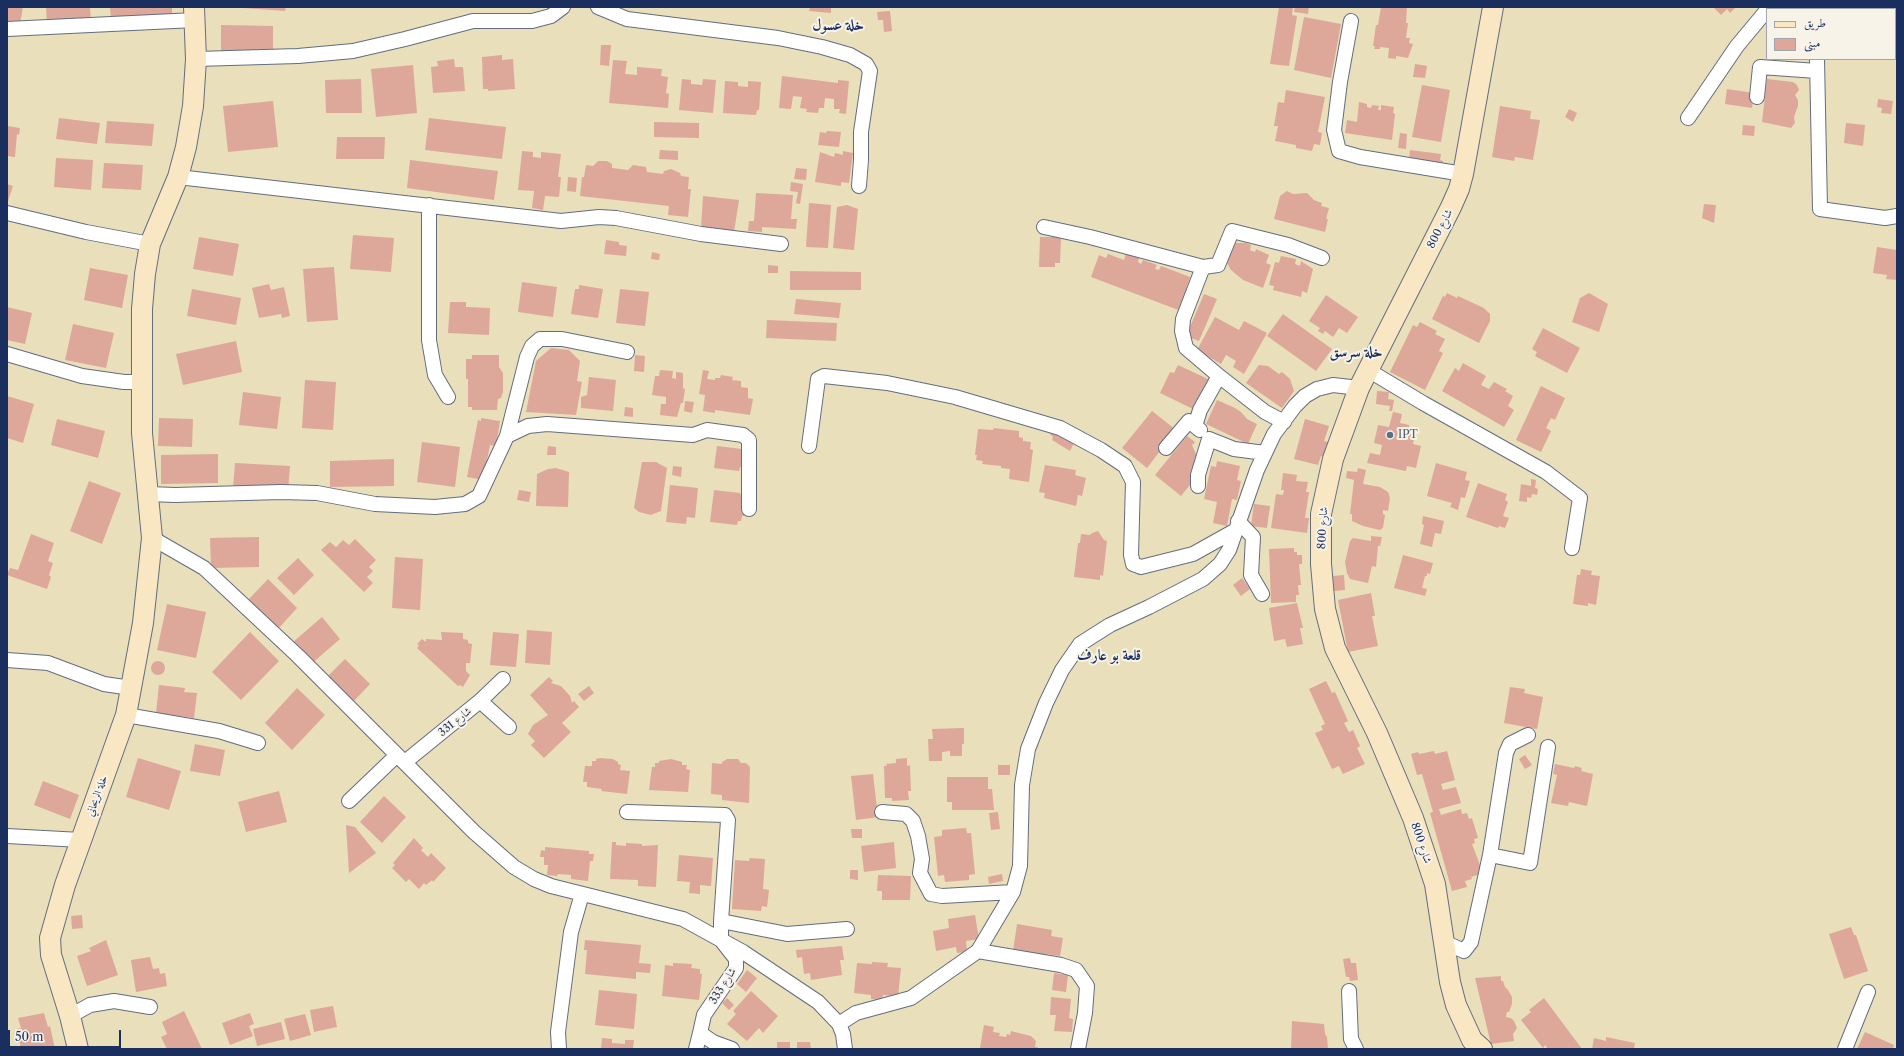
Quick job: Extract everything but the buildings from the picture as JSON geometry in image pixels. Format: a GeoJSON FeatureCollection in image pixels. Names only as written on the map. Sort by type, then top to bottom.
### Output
{"type":"FeatureCollection","features":[{"type":"Feature","properties":{"kind":"main road","name":"شارع 800"},"geometry":{"type":"LineString","coordinates":[[1472,1046],[1456,1005],[1450,982],[1446,943],[1435,884],[1423,845],[1377,733],[1335,648],[1325,609],[1321,564],[1321,514],[1333,459],[1359,388],[1451,207],[1463,174],[1493,7]]}},
{"type":"Feature","properties":{"kind":"main road","name":"خلة الريحاني"},"geometry":{"type":"LineString","coordinates":[[78,1049],[70,1016],[51,955],[50,938],[53,921],[126,715],[143,623],[151,530],[142,433],[142,308],[145,274],[150,244],[178,177],[186,147],[193,106],[196,59],[195,14]]}},
{"type":"Feature","properties":{"kind":"street"},"geometry":{"type":"LineString","coordinates":[[196,59],[298,56],[353,50],[406,39],[442,28],[473,21],[532,21],[551,16],[563,7]]}},
{"type":"Feature","properties":{"kind":"street"},"geometry":{"type":"LineString","coordinates":[[598,7],[627,19],[778,38],[822,47],[850,55],[866,64],[870,71],[861,132],[859,186]]}},
{"type":"Feature","properties":{"kind":"street"},"geometry":{"type":"LineString","coordinates":[[1688,118],[1737,46],[1766,11]]}},
{"type":"Feature","properties":{"kind":"street"},"geometry":{"type":"LineString","coordinates":[[7,29],[68,25],[131,25],[195,14]]}},
{"type":"Feature","properties":{"kind":"street"},"geometry":{"type":"LineString","coordinates":[[1352,21],[1340,82],[1334,130],[1339,151],[1360,157],[1463,174]]}},
{"type":"Feature","properties":{"kind":"street"},"geometry":{"type":"LineString","coordinates":[[1757,97],[1760,67],[1817,65],[1820,209],[1886,218],[1897,216]]}},
{"type":"Feature","properties":{"kind":"street"},"geometry":{"type":"LineString","coordinates":[[178,177],[561,221],[599,217],[616,218],[661,225],[701,234],[781,244]]}},
{"type":"Feature","properties":{"kind":"street"},"geometry":{"type":"LineString","coordinates":[[429,206],[429,340],[435,375],[448,397]]}},
{"type":"Feature","properties":{"kind":"street"},"geometry":{"type":"LineString","coordinates":[[7,213],[86,232],[150,244]]}},
{"type":"Feature","properties":{"kind":"street"},"geometry":{"type":"LineString","coordinates":[[1044,227],[1090,237],[1203,267],[1218,265],[1232,232],[1288,245],[1322,258]]}},
{"type":"Feature","properties":{"kind":"street"},"geometry":{"type":"LineString","coordinates":[[1203,267],[1183,319],[1182,331],[1186,348],[1265,412],[1284,422]]}},
{"type":"Feature","properties":{"kind":"street"},"geometry":{"type":"LineString","coordinates":[[148,494],[175,495],[281,492],[317,493],[374,504],[435,508],[464,504],[479,496],[507,436],[527,357],[532,346],[540,339],[562,339],[627,352]]}},
{"type":"Feature","properties":{"kind":"street"},"geometry":{"type":"LineString","coordinates":[[7,354],[82,376],[124,382],[142,382]]}},
{"type":"Feature","properties":{"kind":"street"},"geometry":{"type":"LineString","coordinates":[[1368,370],[1423,403],[1546,472],[1580,498],[1572,548]]}},
{"type":"Feature","properties":{"kind":"street"},"geometry":{"type":"LineString","coordinates":[[809,446],[818,379],[824,376],[887,383],[955,397],[1060,428],[1101,450],[1124,466],[1133,482],[1131,555],[1133,564],[1141,566],[1193,554],[1237,526]]}},
{"type":"Feature","properties":{"kind":"street"},"geometry":{"type":"LineString","coordinates":[[1195,426],[1200,410],[1219,376]]}},
{"type":"Feature","properties":{"kind":"street"},"geometry":{"type":"LineString","coordinates":[[839,1024],[856,1013],[911,998],[978,951],[1013,892],[1020,866],[1022,785],[1028,749],[1046,703],[1062,670],[1080,644],[1110,625],[1203,579],[1220,564],[1229,550],[1265,453],[1274,434],[1305,396],[1317,389],[1333,385],[1359,388]]}},
{"type":"Feature","properties":{"kind":"street"},"geometry":{"type":"LineString","coordinates":[[1166,448],[1189,421],[1209,438],[1234,449],[1265,453]]}},
{"type":"Feature","properties":{"kind":"street"},"geometry":{"type":"LineString","coordinates":[[507,436],[528,426],[547,424],[693,435],[707,430],[743,435],[749,440],[749,509]]}},
{"type":"Feature","properties":{"kind":"street"},"geometry":{"type":"LineString","coordinates":[[1198,486],[1198,475],[1209,438]]}},
{"type":"Feature","properties":{"kind":"street"},"geometry":{"type":"LineString","coordinates":[[1237,526],[1254,537],[1251,575],[1262,594]]}},
{"type":"Feature","properties":{"kind":"street"},"geometry":{"type":"LineString","coordinates":[[151,530],[204,568],[298,656],[474,832],[514,867],[534,879],[551,886],[683,919],[743,952],[818,1002],[839,1024],[843,1034],[845,1049]]}},
{"type":"Feature","properties":{"kind":"street"},"geometry":{"type":"LineString","coordinates":[[7,660],[48,663],[104,684],[131,688]]}},
{"type":"Feature","properties":{"kind":"street","name":"شارع 331"},"geometry":{"type":"LineString","coordinates":[[349,801],[401,758],[480,701],[503,679]]}},
{"type":"Feature","properties":{"kind":"street"},"geometry":{"type":"LineString","coordinates":[[480,701],[509,727]]}},
{"type":"Feature","properties":{"kind":"street"},"geometry":{"type":"LineString","coordinates":[[126,715],[218,731],[258,743]]}},
{"type":"Feature","properties":{"kind":"street"},"geometry":{"type":"LineString","coordinates":[[1446,943],[1464,951],[1471,942],[1490,855],[1506,753],[1510,744],[1528,735]]}},
{"type":"Feature","properties":{"kind":"street"},"geometry":{"type":"LineString","coordinates":[[1490,855],[1530,863],[1548,747]]}},
{"type":"Feature","properties":{"kind":"street"},"geometry":{"type":"LineString","coordinates":[[628,812],[725,815],[728,820],[728,835],[721,921],[721,940]]}},
{"type":"Feature","properties":{"kind":"street"},"geometry":{"type":"LineString","coordinates":[[882,812],[906,814],[913,822],[918,836],[922,859],[920,873],[931,894],[942,896],[1013,892]]}},
{"type":"Feature","properties":{"kind":"street"},"geometry":{"type":"LineString","coordinates":[[7,836],[81,840]]}},
{"type":"Feature","properties":{"kind":"street"},"geometry":{"type":"LineString","coordinates":[[559,1049],[558,1032],[571,932],[582,894]]}},
{"type":"Feature","properties":{"kind":"street"},"geometry":{"type":"LineString","coordinates":[[721,921],[787,934],[847,929]]}},
{"type":"Feature","properties":{"kind":"street","name":"شارع 333"},"geometry":{"type":"LineString","coordinates":[[696,1049],[704,1015],[736,968],[736,959],[721,940]]}},
{"type":"Feature","properties":{"kind":"street"},"geometry":{"type":"LineString","coordinates":[[978,951],[1061,965],[1076,970],[1087,986],[1085,1013],[1078,1049]]}},
{"type":"Feature","properties":{"kind":"street"},"geometry":{"type":"LineString","coordinates":[[1349,991],[1351,1039],[1356,1049]]}},
{"type":"Feature","properties":{"kind":"street"},"geometry":{"type":"LineString","coordinates":[[1845,1049],[1868,992]]}},
{"type":"Feature","properties":{"kind":"street"},"geometry":{"type":"LineString","coordinates":[[70,1016],[90,1005],[114,1001],[150,1008]]}},
{"type":"Feature","properties":{"kind":"street"},"geometry":{"type":"LineString","coordinates":[[700,1033],[713,1042],[732,1049]]}},
{"type":"Feature","properties":{"kind":"place","name":"IPT"},"geometry":{"type":"Point","coordinates":[1390,435]}},
{"type":"Feature","properties":{"kind":"district","name":"خلة عسول"},"geometry":{"type":"Point","coordinates":[838,26]}},
{"type":"Feature","properties":{"kind":"district","name":"خلة سرسق"},"geometry":{"type":"Point","coordinates":[1356,353]}},
{"type":"Feature","properties":{"kind":"district","name":"قلعة بو عارف"},"geometry":{"type":"Point","coordinates":[1109,656]}}]}
